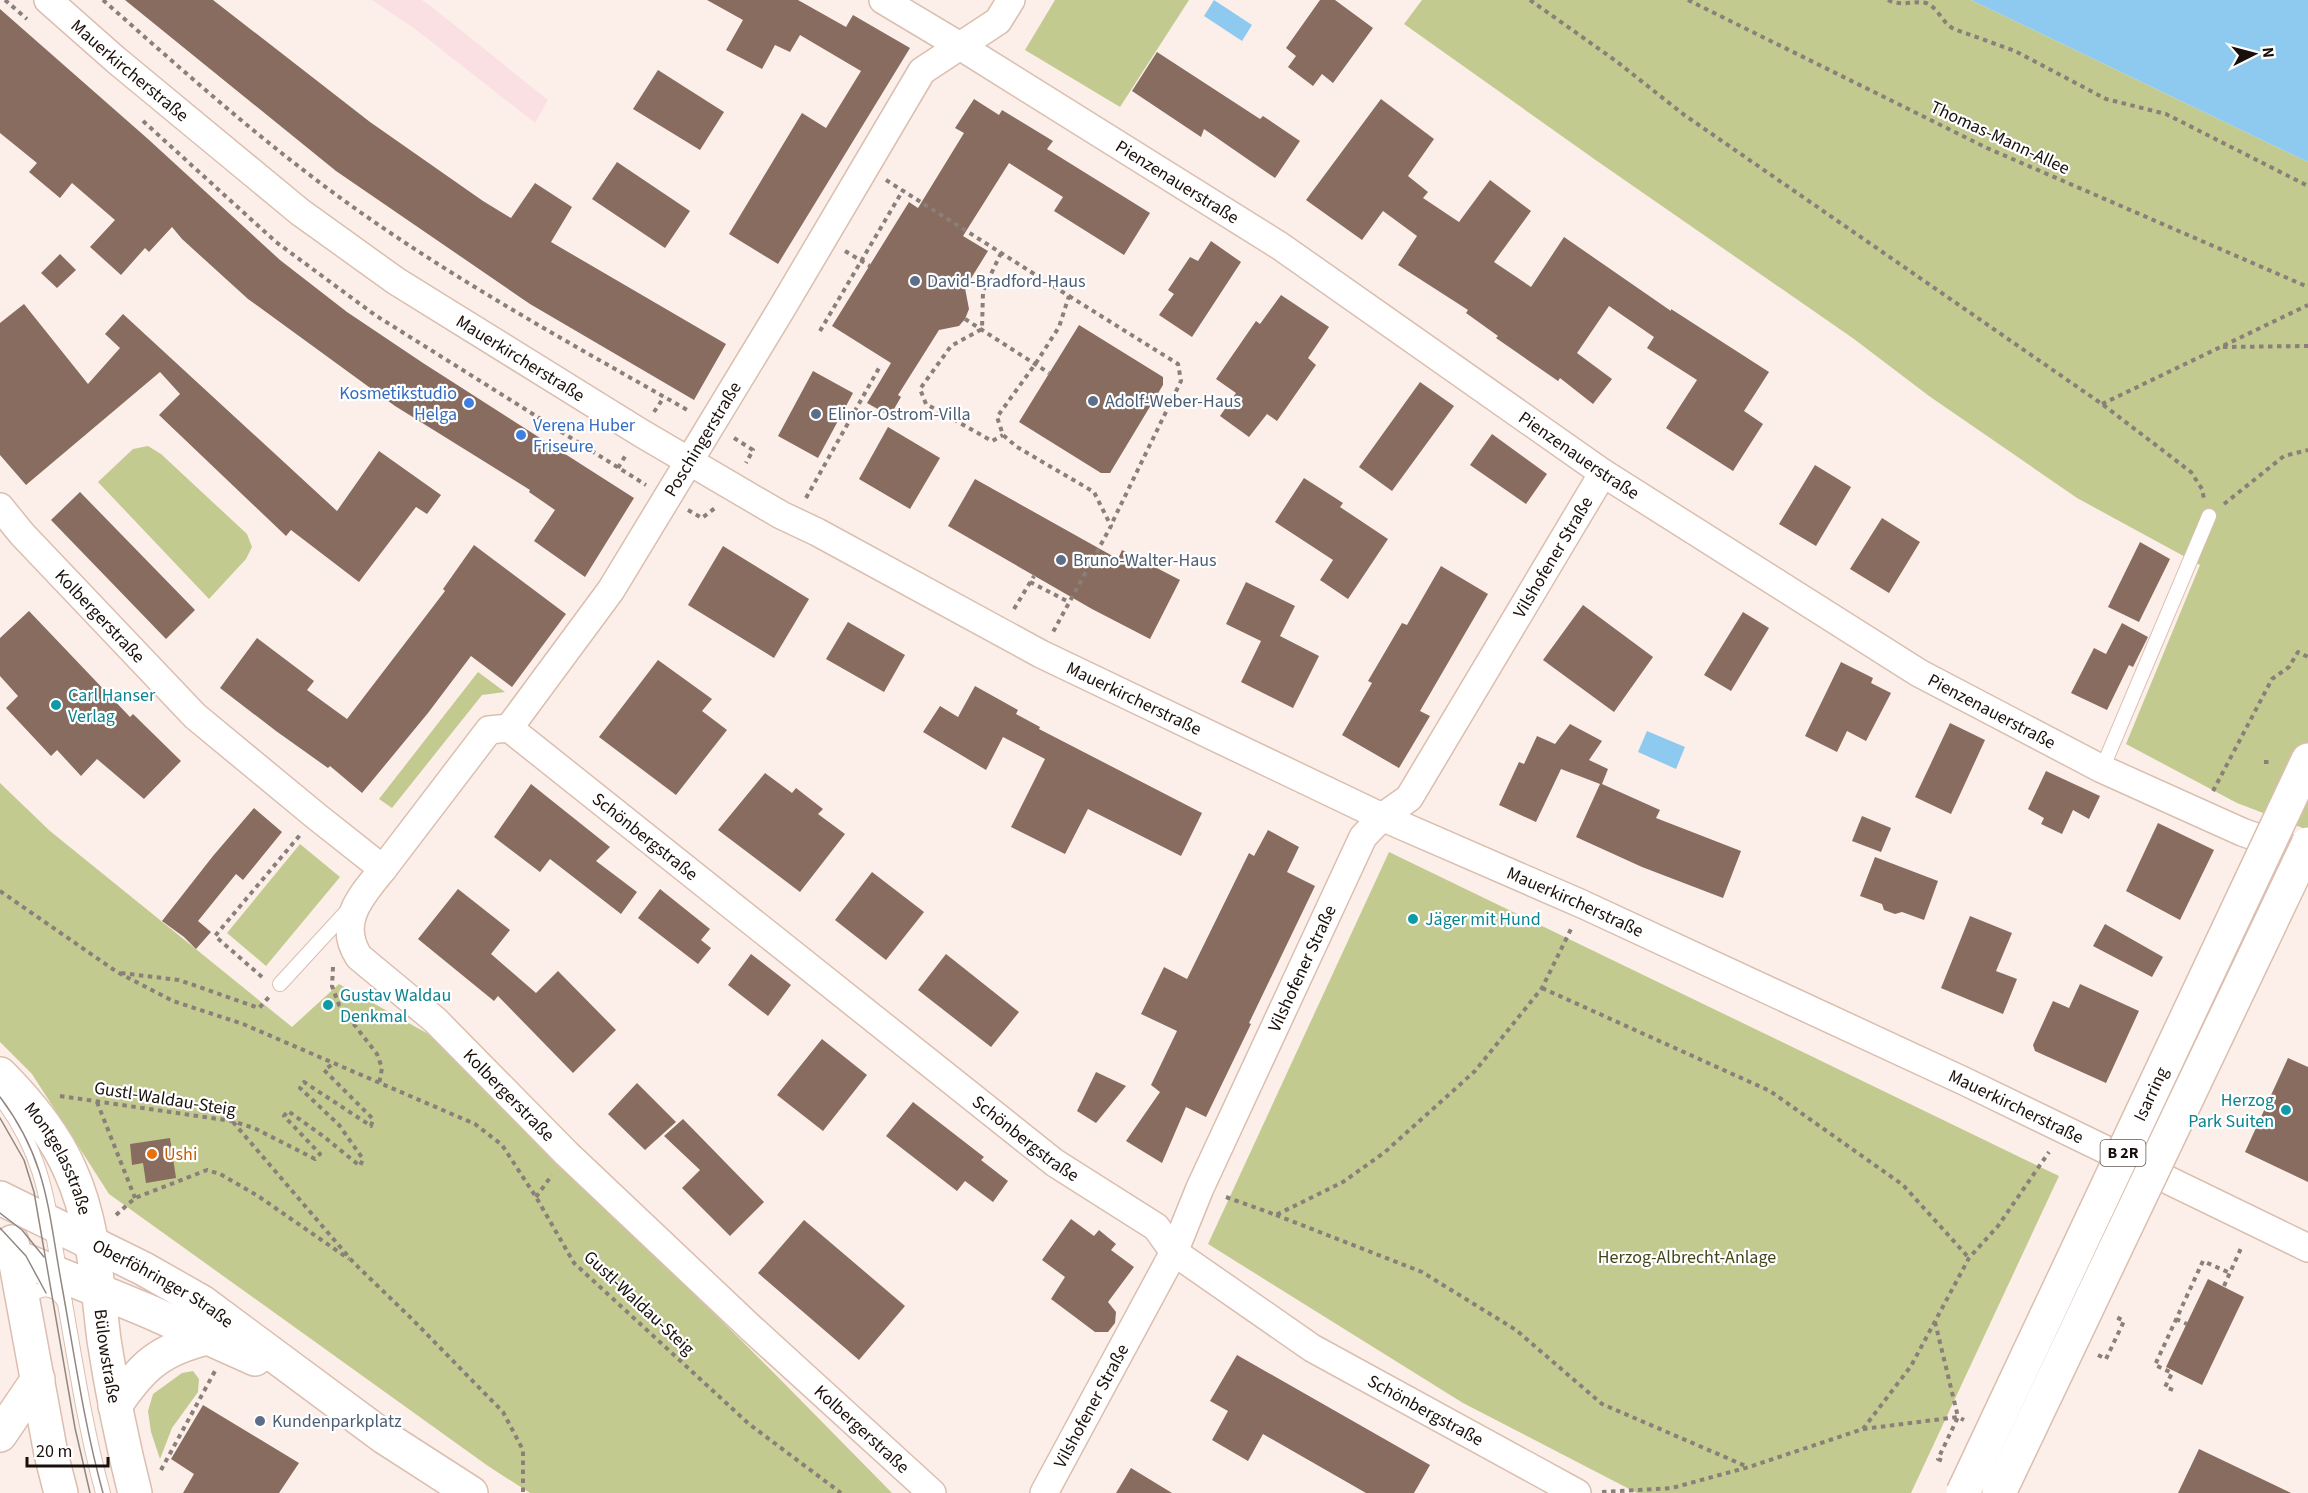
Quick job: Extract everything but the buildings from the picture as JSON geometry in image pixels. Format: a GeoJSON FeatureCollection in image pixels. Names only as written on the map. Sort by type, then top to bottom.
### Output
{"type":"FeatureCollection","features":[{"type":"Feature","properties":{"kind":"main road","name":"Isarring"},"geometry":{"type":"LineString","coordinates":[[1963,1493],[2308,760]]}},
{"type":"Feature","properties":{"kind":"main road","name":"Isarring"},"geometry":{"type":"LineString","coordinates":[[1999,1493],[2308,844]]}},
{"type":"Feature","properties":{"kind":"main road","name":"Montgelasstraße"},"geometry":{"type":"LineString","coordinates":[[0,1074],[41,1120],[65,1158],[78,1189],[101,1232],[98,1290]]}},
{"type":"Feature","properties":{"kind":"main road","name":"Oberföhringer Straße"},"geometry":{"type":"LineString","coordinates":[[1,1194],[52,1223],[101,1232],[144,1269],[202,1302],[384,1437],[471,1493]]}},
{"type":"Feature","properties":{"kind":"main road"},"geometry":{"type":"LineString","coordinates":[[1,1194],[37,1278],[38,1379],[51,1454],[61,1493]]}},
{"type":"Feature","properties":{"kind":"main road"},"geometry":{"type":"LineString","coordinates":[[37,1278],[74,1248],[101,1232]]}},
{"type":"Feature","properties":{"kind":"main road","name":"Oberföhringer Straße"},"geometry":{"type":"LineString","coordinates":[[37,1278],[98,1290],[312,1385]]}},
{"type":"Feature","properties":{"kind":"main road","name":"Bülowstraße"},"geometry":{"type":"LineString","coordinates":[[98,1290],[115,1406],[146,1485]]}},
{"type":"Feature","properties":{"kind":"main road"},"geometry":{"type":"LineString","coordinates":[[115,1406],[145,1367],[190,1342],[208,1338]]}},
{"type":"Feature","properties":{"kind":"main road"},"geometry":{"type":"LineString","coordinates":[[4,1421],[38,1379]]}},
{"type":"Feature","properties":{"kind":"street","name":"Mauerkircherstraße"},"geometry":{"type":"LineString","coordinates":[[48,0],[116,60],[300,212],[387,275],[781,515],[817,532],[1041,654],[1382,817],[1582,904],[1966,1082],[2308,1248]]}},
{"type":"Feature","properties":{"kind":"street","name":"Pienzenauerstraße"},"geometry":{"type":"LineString","coordinates":[[883,0],[1280,246],[1603,473],[1919,673],[2102,769],[2242,832],[2308,856]]}},
{"type":"Feature","properties":{"kind":"street","name":"Poschingerstraße"},"geometry":{"type":"LineString","coordinates":[[509,728],[611,590],[922,70],[998,21],[1011,0]]}},
{"type":"Feature","properties":{"kind":"street","name":"Vilshofener Straße"},"geometry":{"type":"LineString","coordinates":[[1044,1493],[1174,1252],[1200,1188],[1363,837],[1382,817],[1409,798],[1603,473]]}},
{"type":"Feature","properties":{"kind":"street","name":"Kolbergerstraße"},"geometry":{"type":"LineString","coordinates":[[0,507],[22,534],[195,717],[383,869]]}},
{"type":"Feature","properties":{"kind":"street"},"geometry":{"type":"LineString","coordinates":[[353,947],[350,934],[352,916],[358,900],[489,730],[509,728]]}},
{"type":"Feature","properties":{"kind":"street","name":"Schönbergstraße"},"geometry":{"type":"LineString","coordinates":[[509,728],[1055,1163],[1156,1227],[1174,1252],[1312,1348],[1589,1492]]}},
{"type":"Feature","properties":{"kind":"street","name":"Kolbergerstraße"},"geometry":{"type":"LineString","coordinates":[[353,947],[359,957],[435,1020],[567,1154],[735,1313],[932,1493]]}},
{"type":"Feature","properties":{"kind":"lane"},"geometry":{"type":"LineString","coordinates":[[2102,769],[2209,516]]}},
{"type":"Feature","properties":{"kind":"lane"},"geometry":{"type":"LineString","coordinates":[[278,987],[358,900]]}},
{"type":"Feature","properties":{"kind":"lane"},"geometry":{"type":"LineString","coordinates":[[0,1097],[19,1123],[36,1158],[48,1197],[52,1223],[37,1278],[89,1433],[103,1493]]}},
{"type":"Feature","properties":{"kind":"path"},"geometry":{"type":"LineString","coordinates":[[103,0],[210,94],[306,172],[406,244],[500,304],[753,450],[743,469]]}},
{"type":"Feature","properties":{"kind":"path"},"geometry":{"type":"LineString","coordinates":[[1530,0],[1683,114],[2102,404],[2191,472],[2202,489],[2209,516],[2284,456],[2308,450]]}},
{"type":"Feature","properties":{"kind":"path","name":"Thomas-Mann-Allee"},"geometry":{"type":"LineString","coordinates":[[1688,0],[1987,148],[2308,287]]}},
{"type":"Feature","properties":{"kind":"path"},"geometry":{"type":"LineString","coordinates":[[1888,0],[1900,4],[1921,1],[1930,4],[1947,25],[2015,51],[2106,99],[2166,114],[2308,186]]}},
{"type":"Feature","properties":{"kind":"path"},"geometry":{"type":"LineString","coordinates":[[866,167],[1178,364],[1181,381],[1111,526],[1062,616]]}},
{"type":"Feature","properties":{"kind":"path"},"geometry":{"type":"LineString","coordinates":[[820,331],[903,190]]}},
{"type":"Feature","properties":{"kind":"path"},"geometry":{"type":"LineString","coordinates":[[981,329],[983,291],[1001,253]]}},
{"type":"Feature","properties":{"kind":"path"},"geometry":{"type":"LineString","coordinates":[[854,256],[870,266]]}},
{"type":"Feature","properties":{"kind":"path"},"geometry":{"type":"LineString","coordinates":[[1069,296],[1059,327],[997,417],[1003,435],[1017,447],[1094,492],[1111,526]]}},
{"type":"Feature","properties":{"kind":"path"},"geometry":{"type":"LineString","coordinates":[[2102,404],[2308,305]]}},
{"type":"Feature","properties":{"kind":"path"},"geometry":{"type":"LineString","coordinates":[[965,319],[1049,373]]}},
{"type":"Feature","properties":{"kind":"path"},"geometry":{"type":"LineString","coordinates":[[981,329],[951,346],[920,389],[926,404],[992,441],[1003,435]]}},
{"type":"Feature","properties":{"kind":"path"},"geometry":{"type":"LineString","coordinates":[[2219,347],[2308,346]]}},
{"type":"Feature","properties":{"kind":"path"},"geometry":{"type":"LineString","coordinates":[[818,478],[879,368]]}},
{"type":"Feature","properties":{"kind":"path"},"geometry":{"type":"LineString","coordinates":[[1024,594],[1034,576]]}},
{"type":"Feature","properties":{"kind":"path"},"geometry":{"type":"LineString","coordinates":[[1030,582],[1069,602]]}},
{"type":"Feature","properties":{"kind":"path"},"geometry":{"type":"LineString","coordinates":[[2194,811],[2204,788],[2213,793],[2272,679],[2289,667],[2298,652],[2308,657]]}},
{"type":"Feature","properties":{"kind":"path"},"geometry":{"type":"LineString","coordinates":[[2264,762],[2273,762]]}},
{"type":"Feature","properties":{"kind":"path"},"geometry":{"type":"LineString","coordinates":[[117,972],[179,980],[259,1008],[278,987],[215,936],[316,816]]}},
{"type":"Feature","properties":{"kind":"path","name":"Gustl-Waldau-Steig"},"geometry":{"type":"LineString","coordinates":[[0,891],[117,972],[173,1001],[243,1024],[475,1124],[502,1144],[574,1263],[750,1424],[841,1493]]}},
{"type":"Feature","properties":{"kind":"path"},"geometry":{"type":"LineString","coordinates":[[1276,1215],[1343,1182],[1385,1152],[1475,1071],[1542,988],[1582,904]]}},
{"type":"Feature","properties":{"kind":"path"},"geometry":{"type":"LineString","coordinates":[[353,947],[332,967],[332,986],[339,1005],[376,1054],[382,1068],[379,1084]]}},
{"type":"Feature","properties":{"kind":"path"},"geometry":{"type":"LineString","coordinates":[[1542,988],[1770,1091],[1903,1185],[1969,1258]]}},
{"type":"Feature","properties":{"kind":"path","name":"Gustl-Waldau-Steig"},"geometry":{"type":"LineString","coordinates":[[57,1095],[232,1121],[254,1128],[315,1159],[320,1154],[284,1116],[288,1111],[360,1166],[363,1159],[339,1125],[300,1088],[303,1082],[371,1126],[374,1119],[324,1070],[334,1064]]}},
{"type":"Feature","properties":{"kind":"path"},"geometry":{"type":"LineString","coordinates":[[97,1102],[135,1198]]}},
{"type":"Feature","properties":{"kind":"path"},"geometry":{"type":"LineString","coordinates":[[232,1121],[354,1263],[503,1412],[523,1450],[523,1493]]}},
{"type":"Feature","properties":{"kind":"path"},"geometry":{"type":"LineString","coordinates":[[1863,1429],[1911,1366],[1969,1258],[1998,1226],[2065,1130]]}},
{"type":"Feature","properties":{"kind":"path"},"geometry":{"type":"LineString","coordinates":[[101,1232],[135,1198],[207,1170],[258,1196],[354,1263]]}},
{"type":"Feature","properties":{"kind":"path"},"geometry":{"type":"LineString","coordinates":[[1200,1188],[1422,1272],[1516,1330],[1602,1404],[1749,1467]]}},
{"type":"Feature","properties":{"kind":"path"},"geometry":{"type":"LineString","coordinates":[[2173,1390],[2165,1387],[2172,1373],[2155,1365],[2203,1261],[2229,1274],[2224,1286]]}},
{"type":"Feature","properties":{"kind":"path"},"geometry":{"type":"LineString","coordinates":[[2176,1319],[2187,1324]]}},
{"type":"Feature","properties":{"kind":"path"},"geometry":{"type":"LineString","coordinates":[[2092,1352],[2106,1359],[2124,1321]]}},
{"type":"Feature","properties":{"kind":"path"},"geometry":{"type":"LineString","coordinates":[[1935,1322],[1958,1418],[1941,1454]]}},
{"type":"Feature","properties":{"kind":"path"},"geometry":{"type":"LineString","coordinates":[[146,1485],[216,1370]]}},
{"type":"Feature","properties":{"kind":"path"},"geometry":{"type":"LineString","coordinates":[[1589,1492],[1672,1488],[1749,1467],[1863,1429],[1958,1418]]}},
{"type":"Feature","properties":{"kind":"shaded area"},"geometry":{"type":"Polygon","coordinates":[[[372,0],[422,0],[432,7],[548,100],[535,123],[415,29],[372,0]]]}},
{"type":"Feature","properties":{"kind":"green space"},"geometry":{"type":"Polygon","coordinates":[[[1055,0],[1189,0],[1120,107],[1025,50],[1055,0]]]}},
{"type":"Feature","properties":{"kind":"green space"},"geometry":{"type":"Polygon","coordinates":[[[1422,0],[1971,0],[2308,162],[2308,830],[2237,803],[2126,744],[2200,565],[2077,498],[1929,396],[1854,339],[1404,24],[1422,0]]]}},
{"type":"Feature","properties":{"kind":"green space"},"geometry":{"type":"Polygon","coordinates":[[[148,446],[161,454],[247,534],[252,547],[246,559],[209,599],[98,482],[133,449],[148,446]]]}},
{"type":"Feature","properties":{"kind":"green space"},"geometry":{"type":"Polygon","coordinates":[[[478,672],[505,692],[482,695],[392,808],[379,799],[478,672]]]}},
{"type":"Feature","properties":{"kind":"green space"},"geometry":{"type":"Polygon","coordinates":[[[0,783],[50,831],[292,1027],[339,984],[439,1040],[892,1493],[530,1493],[488,1466],[109,1194],[32,1074],[0,1042],[0,783]]]}},
{"type":"Feature","properties":{"kind":"green space"},"geometry":{"type":"Polygon","coordinates":[[[300,844],[340,877],[266,966],[227,933],[300,844]]]}},
{"type":"Feature","properties":{"kind":"green space","name":"Herzog-Albrecht-Anlage"},"geometry":{"type":"Polygon","coordinates":[[[1389,852],[2059,1176],[1911,1493],[1637,1493],[1463,1403],[1208,1244],[1389,852]]]}},
{"type":"Feature","properties":{"kind":"green space"},"geometry":{"type":"Polygon","coordinates":[[[193,1371],[199,1379],[198,1392],[172,1428],[160,1459],[151,1432],[148,1411],[153,1394],[182,1373],[193,1371]]]}},
{"type":"Feature","properties":{"kind":"water"},"geometry":{"type":"Polygon","coordinates":[[[1214,0],[1252,25],[1242,41],[1204,16],[1214,0]]]}},
{"type":"Feature","properties":{"kind":"water"},"geometry":{"type":"Polygon","coordinates":[[[1971,0],[2308,0],[2308,162],[1971,0]]]}},
{"type":"Feature","properties":{"kind":"water"},"geometry":{"type":"Polygon","coordinates":[[[1647,731],[1685,747],[1676,769],[1638,752],[1647,731]]]}},
{"type":"Feature","properties":{"kind":"tram line"},"geometry":{"type":"LineString","coordinates":[[0,1097],[28,1142],[43,1185],[85,1414],[103,1493]]}},
{"type":"Feature","properties":{"kind":"tram line"},"geometry":{"type":"LineString","coordinates":[[0,1118],[24,1160],[34,1192],[75,1428],[90,1493]]}},
{"type":"Feature","properties":{"kind":"tram line"},"geometry":{"type":"LineString","coordinates":[[0,1213],[22,1230],[44,1257]]}},
{"type":"Feature","properties":{"kind":"tram line"},"geometry":{"type":"LineString","coordinates":[[0,1228],[26,1256],[46,1293]]}},
{"type":"Feature","properties":{"kind":"place","name":"David-Bradford-Haus"},"geometry":{"type":"Point","coordinates":[915,281]}},
{"type":"Feature","properties":{"kind":"place","name":"Adolf-Weber-Haus"},"geometry":{"type":"Point","coordinates":[1093,401]}},
{"type":"Feature","properties":{"kind":"place","name":"Kosmetikstudio Helga"},"geometry":{"type":"Point","coordinates":[469,403]}},
{"type":"Feature","properties":{"kind":"place","name":"Elinor-Ostrom-Villa"},"geometry":{"type":"Point","coordinates":[816,414]}},
{"type":"Feature","properties":{"kind":"place","name":"Verena Huber Friseure"},"geometry":{"type":"Point","coordinates":[521,435]}},
{"type":"Feature","properties":{"kind":"place","name":"Bruno-Walter-Haus"},"geometry":{"type":"Point","coordinates":[1061,560]}},
{"type":"Feature","properties":{"kind":"place","name":"Carl Hanser Verlag"},"geometry":{"type":"Point","coordinates":[56,705]}},
{"type":"Feature","properties":{"kind":"place","name":"Jäger mit Hund"},"geometry":{"type":"Point","coordinates":[1413,919]}},
{"type":"Feature","properties":{"kind":"place","name":"Gustav Waldau Denkmal"},"geometry":{"type":"Point","coordinates":[328,1005]}},
{"type":"Feature","properties":{"kind":"place","name":"Herzog Park Suiten"},"geometry":{"type":"Point","coordinates":[2286,1110]}},
{"type":"Feature","properties":{"kind":"place","name":"Ushi"},"geometry":{"type":"Point","coordinates":[152,1154]}},
{"type":"Feature","properties":{"kind":"place","name":"Kundenparkplatz"},"geometry":{"type":"Point","coordinates":[260,1421]}}]}
